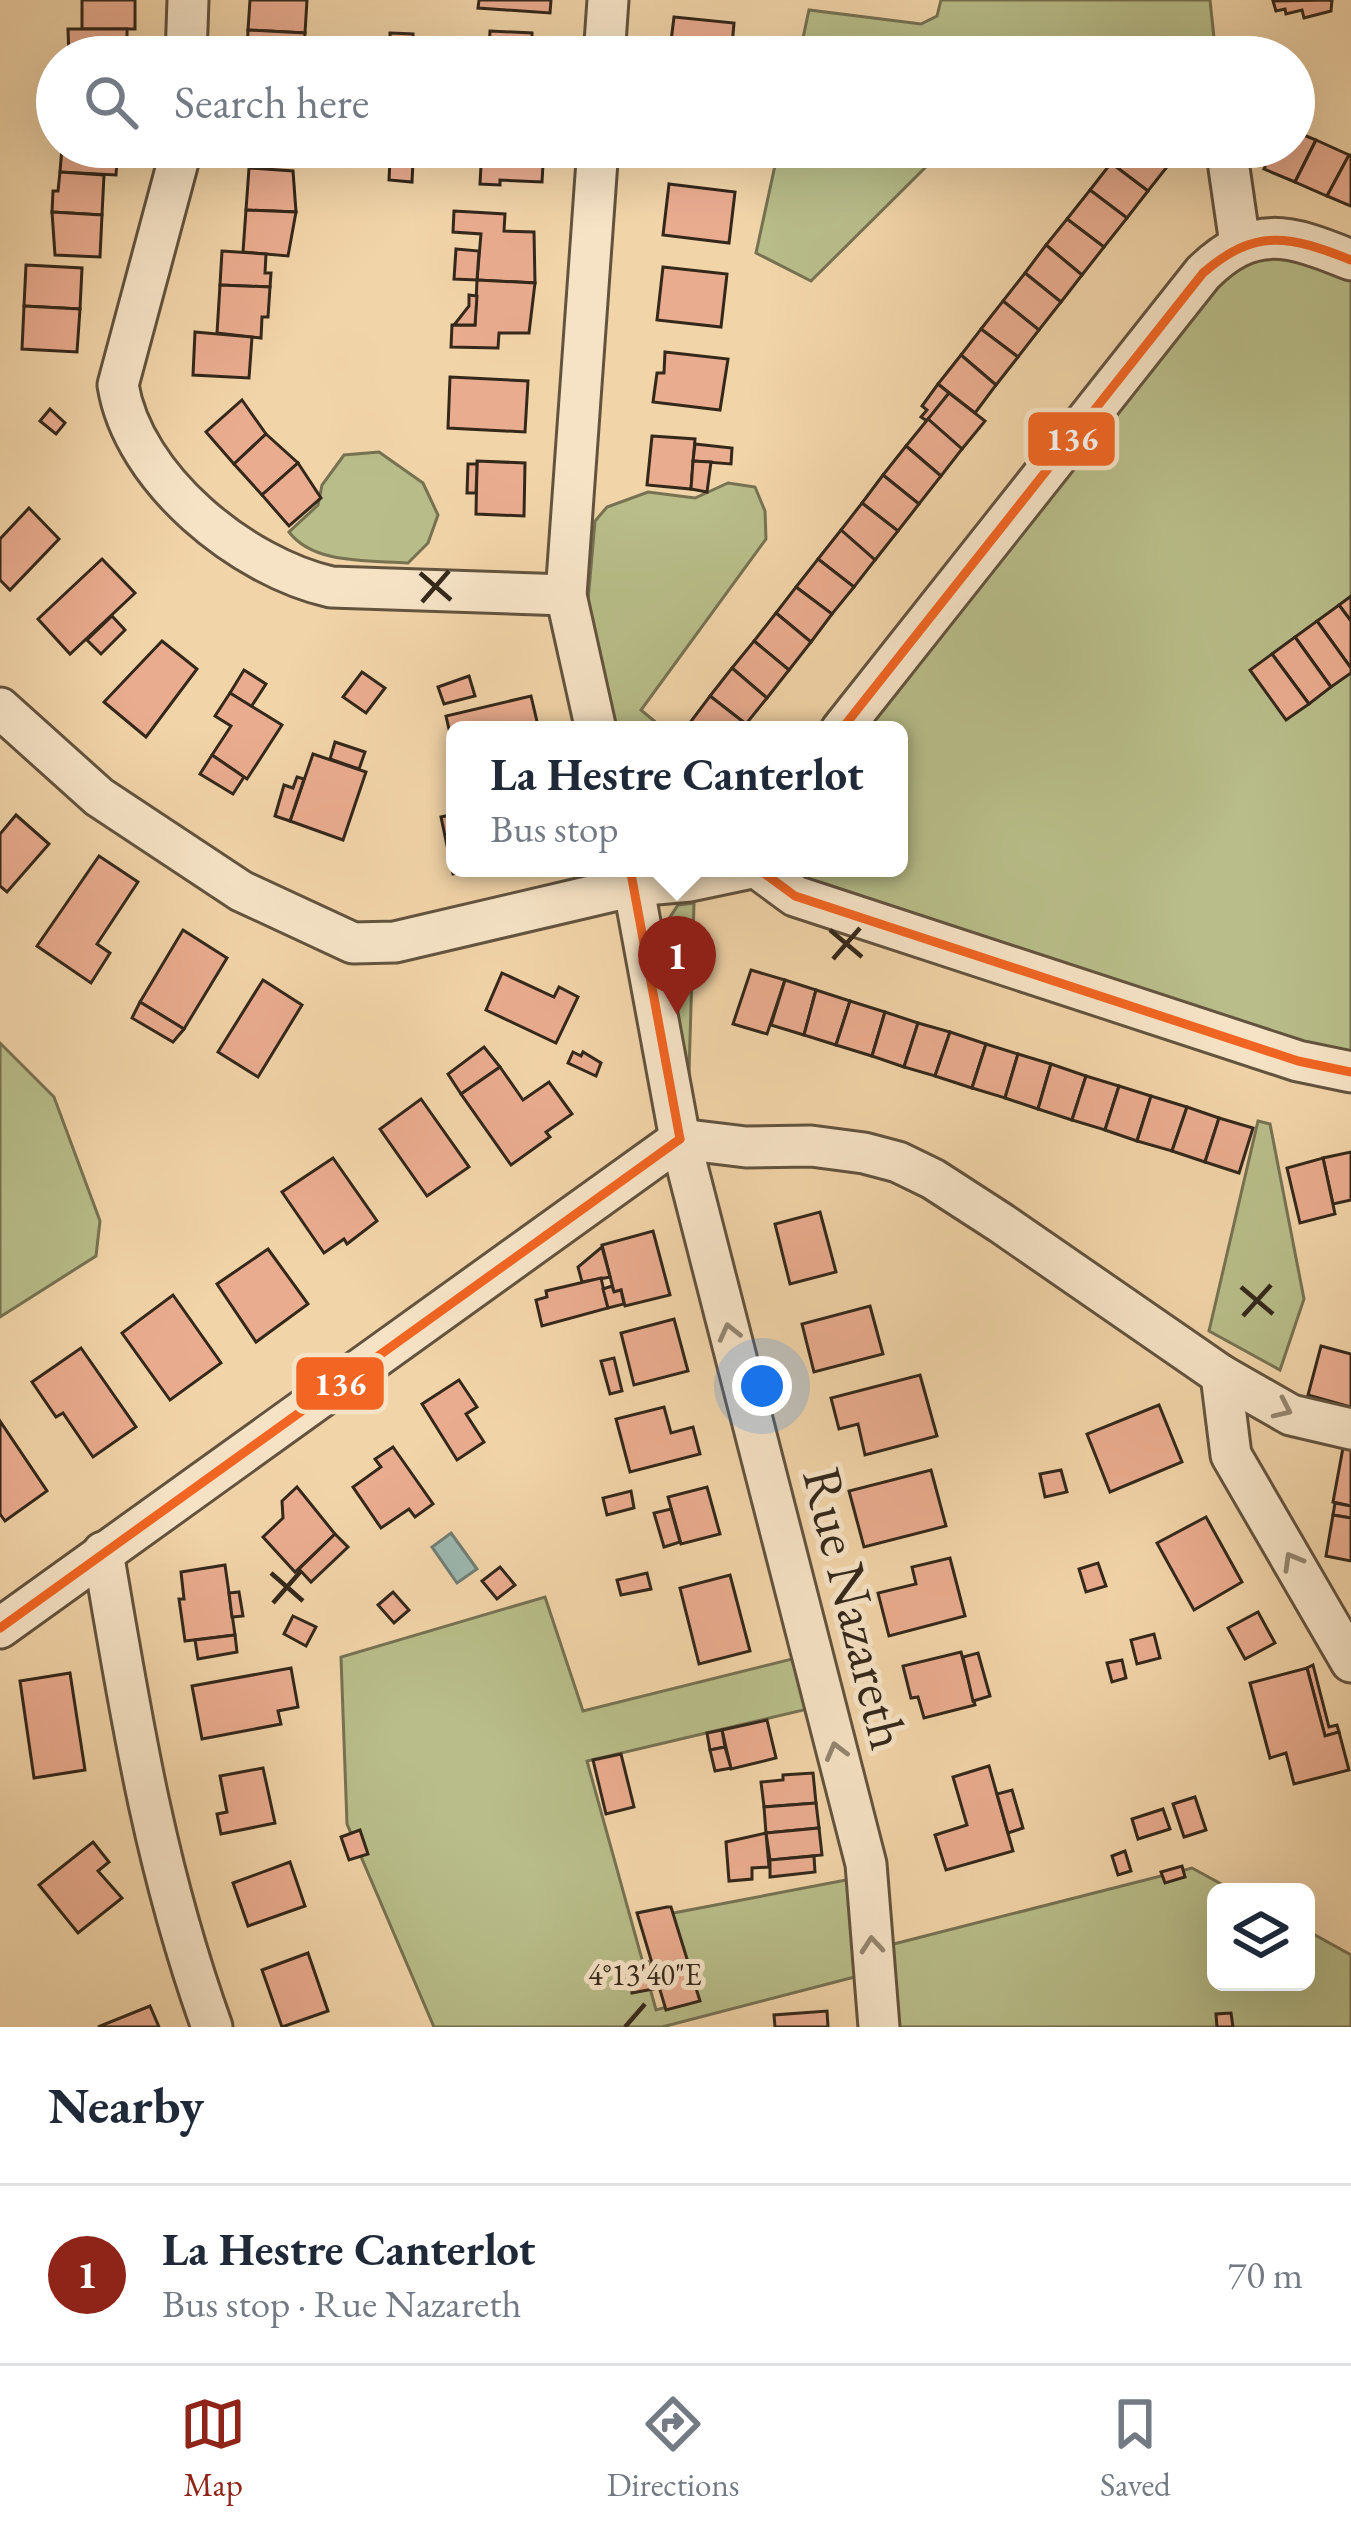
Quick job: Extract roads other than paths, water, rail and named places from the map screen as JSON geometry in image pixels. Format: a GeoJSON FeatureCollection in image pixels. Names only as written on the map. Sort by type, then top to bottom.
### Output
{"type":"FeatureCollection","features":[{"type":"Feature","properties":{"kind":"street"},"geometry":{"type":"LineString","coordinates":[[186,36],[188,0]]}},
{"type":"Feature","properties":{"kind":"street"},"geometry":{"type":"LineString","coordinates":[[605,36],[608,0]]}},
{"type":"Feature","properties":{"kind":"street"},"geometry":{"type":"LineString","coordinates":[[176,168],[118,385],[123,415],[172,487],[228,539],[296,579],[331,587],[566,595]]}},
{"type":"Feature","properties":{"kind":"street"},"geometry":{"type":"LineString","coordinates":[[594,721],[566,595],[596,168]]}},
{"type":"Feature","properties":{"kind":"street"},"geometry":{"type":"LineString","coordinates":[[1228,168],[1240,244]]}},
{"type":"Feature","properties":{"kind":"street"},"geometry":{"type":"LineString","coordinates":[[848,721],[1223,253],[1273,237],[1310,243],[1351,260]]}},
{"type":"Feature","properties":{"kind":"street"},"geometry":{"type":"LineString","coordinates":[[0,708],[99,797],[242,891],[353,943],[395,942],[632,877],[690,881],[710,877]]}},
{"type":"Feature","properties":{"kind":"street","name":"Rue Nazareth"},"geometry":{"type":"LineString","coordinates":[[632,877],[680,1139],[866,1864],[879,2027]]}},
{"type":"Feature","properties":{"kind":"street"},"geometry":{"type":"LineString","coordinates":[[768,877],[795,896],[1306,1063],[1351,1072]]}},
{"type":"Feature","properties":{"kind":"street"},"geometry":{"type":"LineString","coordinates":[[0,1628],[680,1139],[746,1147],[811,1146],[898,1162],[1001,1222],[1221,1375],[1291,1415],[1351,1429]]}},
{"type":"Feature","properties":{"kind":"street"},"geometry":{"type":"LineString","coordinates":[[1221,1375],[1231,1455],[1351,1662]]}},
{"type":"Feature","properties":{"kind":"street"},"geometry":{"type":"LineString","coordinates":[[103,1552],[145,1799],[182,1944],[212,2027]]}},
{"type":"Feature","properties":{"kind":"water"},"geometry":{"type":"Polygon","coordinates":[[[451,1533],[477,1569],[457,1583],[432,1547],[451,1533]]]}},
{"type":"Feature","properties":{"kind":"place","name":"La Hestre Canterlot"},"geometry":{"type":"Point","coordinates":[677,1015]}}]}
